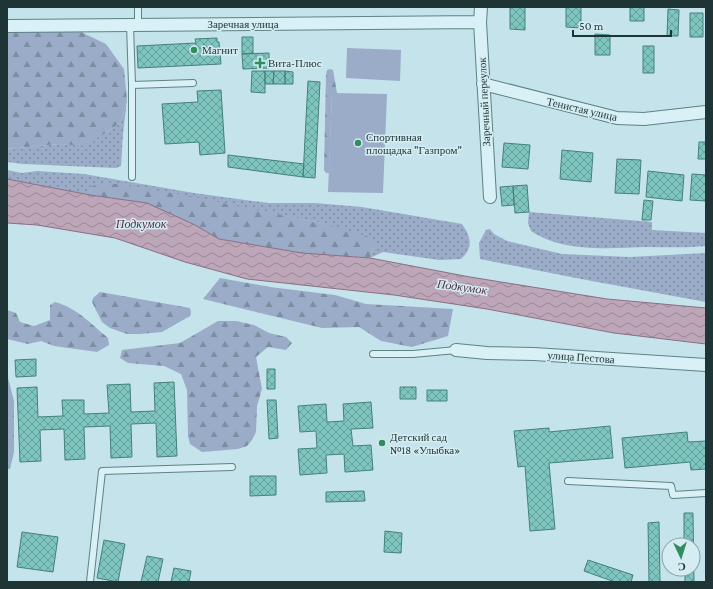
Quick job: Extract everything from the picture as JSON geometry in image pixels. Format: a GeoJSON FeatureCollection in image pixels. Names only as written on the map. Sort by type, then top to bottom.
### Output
{"type":"FeatureCollection","features":[{"type":"Feature","properties":{"kind":"street","name":"Заречный переулок"},"geometry":{"type":"LineString","coordinates":[[481,7],[480,22],[490,197]]}},
{"type":"Feature","properties":{"kind":"street","name":"Заречная улица"},"geometry":{"type":"LineString","coordinates":[[7,26],[480,22]]}},
{"type":"Feature","properties":{"kind":"street","name":"Тенистая улица"},"geometry":{"type":"LineString","coordinates":[[483,84],[617,118],[644,119],[706,112]]}},
{"type":"Feature","properties":{"kind":"street","name":"улица Пестова"},"geometry":{"type":"LineString","coordinates":[[456,350],[706,365]]}},
{"type":"Feature","properties":{"kind":"lane"},"geometry":{"type":"LineString","coordinates":[[132,177],[132,85],[134,25],[138,7]]}},
{"type":"Feature","properties":{"kind":"lane"},"geometry":{"type":"LineString","coordinates":[[132,85],[193,83]]}},
{"type":"Feature","properties":{"kind":"lane"},"geometry":{"type":"LineString","coordinates":[[373,354],[413,354],[456,350]]}},
{"type":"Feature","properties":{"kind":"lane"},"geometry":{"type":"LineString","coordinates":[[90,582],[102,471],[232,467]]}},
{"type":"Feature","properties":{"kind":"lane"},"geometry":{"type":"LineString","coordinates":[[568,481],[671,486],[673,495],[706,493]]}},
{"type":"Feature","properties":{"kind":"green space"},"geometry":{"type":"Polygon","coordinates":[[[79,31],[106,44],[124,69],[127,99],[121,122],[84,146],[59,144],[7,149],[7,32],[79,31]]]}},
{"type":"Feature","properties":{"kind":"green space"},"geometry":{"type":"Polygon","coordinates":[[[347,48],[401,50],[400,81],[346,78],[347,48]]]}},
{"type":"Feature","properties":{"kind":"green space"},"geometry":{"type":"Polygon","coordinates":[[[327,70],[333,70],[337,93],[332,93],[329,173],[326,173],[324,170],[326,75],[327,70]]]}},
{"type":"Feature","properties":{"kind":"green space","name":"Спортивная площадка \"Газпром\""},"geometry":{"type":"Polygon","coordinates":[[[332,93],[387,94],[383,193],[328,192],[332,93]]]}},
{"type":"Feature","properties":{"kind":"green space"},"geometry":{"type":"Polygon","coordinates":[[[127,99],[121,166],[116,168],[7,162],[7,149],[59,144],[84,145],[104,134],[121,122],[127,99]]]}},
{"type":"Feature","properties":{"kind":"green space"},"geometry":{"type":"Polygon","coordinates":[[[7,170],[22,173],[37,171],[84,174],[194,193],[268,203],[315,203],[362,207],[462,224],[470,242],[468,250],[461,259],[439,260],[383,252],[370,258],[375,244],[321,223],[245,208],[91,188],[90,195],[7,179],[7,170]]]}},
{"type":"Feature","properties":{"kind":"green space"},"geometry":{"type":"Polygon","coordinates":[[[98,184],[117,184],[184,195],[321,223],[369,237],[375,244],[370,258],[302,253],[219,239],[195,225],[90,195],[91,187],[98,184]]]}},
{"type":"Feature","properties":{"kind":"green space"},"geometry":{"type":"Polygon","coordinates":[[[529,212],[652,222],[652,230],[706,233],[706,246],[587,248],[572,246],[544,238],[531,231],[528,223],[529,212]]]}},
{"type":"Feature","properties":{"kind":"green space"},"geometry":{"type":"Polygon","coordinates":[[[490,229],[494,234],[507,241],[562,254],[630,257],[706,253],[706,302],[480,259],[479,243],[486,230],[490,229]]]}},
{"type":"Feature","properties":{"kind":"green space"},"geometry":{"type":"Polygon","coordinates":[[[220,278],[270,287],[335,295],[366,304],[453,309],[448,336],[412,347],[381,341],[359,327],[322,328],[203,299],[220,278]]]}},
{"type":"Feature","properties":{"kind":"green space"},"geometry":{"type":"Polygon","coordinates":[[[100,292],[190,308],[191,312],[190,316],[162,332],[127,334],[110,328],[102,322],[92,302],[93,298],[100,292]]]}},
{"type":"Feature","properties":{"kind":"green space"},"geometry":{"type":"Polygon","coordinates":[[[55,302],[77,312],[108,338],[109,345],[97,352],[54,346],[41,341],[28,344],[7,339],[7,310],[16,313],[20,322],[34,326],[50,320],[50,305],[55,302]]]}},
{"type":"Feature","properties":{"kind":"green space"},"geometry":{"type":"Polygon","coordinates":[[[218,321],[236,321],[254,325],[269,333],[286,337],[292,343],[286,350],[268,347],[256,357],[262,389],[257,406],[256,432],[252,440],[247,446],[238,449],[202,452],[190,444],[188,436],[187,390],[181,374],[164,366],[128,363],[120,358],[122,350],[180,343],[218,321]]]}},
{"type":"Feature","properties":{"kind":"green space"},"geometry":{"type":"Polygon","coordinates":[[[7,374],[14,401],[14,452],[10,469],[7,469],[7,374]]]}},
{"type":"Feature","properties":{"kind":"water","name":"Подкумок"},"geometry":{"type":"Polygon","coordinates":[[[7,179],[90,195],[147,203],[195,225],[219,239],[302,253],[370,258],[470,277],[607,299],[706,308],[706,344],[614,333],[487,309],[394,295],[247,279],[185,262],[115,238],[37,225],[7,223],[7,179]]]}},
{"type":"Feature","properties":{"kind":"building"},"geometry":{"type":"Polygon","coordinates":[[[510,7],[525,7],[525,30],[510,29],[510,7]]]}},
{"type":"Feature","properties":{"kind":"building"},"geometry":{"type":"Polygon","coordinates":[[[566,7],[581,7],[581,28],[566,27],[566,7]]]}},
{"type":"Feature","properties":{"kind":"building"},"geometry":{"type":"Polygon","coordinates":[[[630,7],[644,7],[644,21],[630,21],[630,7]]]}},
{"type":"Feature","properties":{"kind":"building"},"geometry":{"type":"Polygon","coordinates":[[[668,9],[679,10],[678,36],[667,36],[668,9]]]}},
{"type":"Feature","properties":{"kind":"building"},"geometry":{"type":"Polygon","coordinates":[[[690,13],[703,13],[703,37],[690,37],[690,13]]]}},
{"type":"Feature","properties":{"kind":"building"},"geometry":{"type":"Polygon","coordinates":[[[595,34],[610,35],[610,55],[595,55],[595,34]]]}},
{"type":"Feature","properties":{"kind":"building"},"geometry":{"type":"Polygon","coordinates":[[[242,37],[253,37],[253,53],[242,54],[242,37]]]}},
{"type":"Feature","properties":{"kind":"building"},"geometry":{"type":"Polygon","coordinates":[[[217,38],[217,42],[219,42],[221,64],[138,68],[137,46],[196,43],[195,39],[217,38]]]}},
{"type":"Feature","properties":{"kind":"building"},"geometry":{"type":"Polygon","coordinates":[[[643,46],[654,46],[654,73],[643,73],[643,46]]]}},
{"type":"Feature","properties":{"kind":"building"},"geometry":{"type":"Polygon","coordinates":[[[269,53],[269,68],[243,69],[242,54],[269,53]]]}},
{"type":"Feature","properties":{"kind":"building"},"geometry":{"type":"Polygon","coordinates":[[[252,71],[265,71],[265,93],[251,92],[252,71]]]}},
{"type":"Feature","properties":{"kind":"building"},"geometry":{"type":"Polygon","coordinates":[[[265,71],[274,71],[273,84],[265,84],[265,71]]]}},
{"type":"Feature","properties":{"kind":"building"},"geometry":{"type":"Polygon","coordinates":[[[274,71],[285,71],[285,84],[273,84],[274,71]]]}},
{"type":"Feature","properties":{"kind":"building"},"geometry":{"type":"Polygon","coordinates":[[[285,71],[293,72],[293,84],[285,84],[285,71]]]}},
{"type":"Feature","properties":{"kind":"building"},"geometry":{"type":"Polygon","coordinates":[[[308,81],[320,82],[315,178],[303,177],[308,81]]]}},
{"type":"Feature","properties":{"kind":"building"},"geometry":{"type":"Polygon","coordinates":[[[221,90],[225,153],[200,155],[199,142],[165,144],[162,104],[198,102],[197,91],[221,90]]]}},
{"type":"Feature","properties":{"kind":"building"},"geometry":{"type":"Polygon","coordinates":[[[699,142],[706,142],[706,159],[698,159],[699,142]]]}},
{"type":"Feature","properties":{"kind":"building"},"geometry":{"type":"Polygon","coordinates":[[[504,143],[530,145],[528,169],[502,167],[504,143]]]}},
{"type":"Feature","properties":{"kind":"building"},"geometry":{"type":"Polygon","coordinates":[[[562,150],[593,153],[591,182],[560,179],[562,150]]]}},
{"type":"Feature","properties":{"kind":"building"},"geometry":{"type":"Polygon","coordinates":[[[228,155],[304,164],[303,177],[228,167],[228,155]]]}},
{"type":"Feature","properties":{"kind":"building"},"geometry":{"type":"Polygon","coordinates":[[[617,159],[641,160],[639,194],[615,193],[617,159]]]}},
{"type":"Feature","properties":{"kind":"building"},"geometry":{"type":"Polygon","coordinates":[[[648,171],[684,175],[682,201],[646,197],[648,171]]]}},
{"type":"Feature","properties":{"kind":"building"},"geometry":{"type":"Polygon","coordinates":[[[692,174],[706,175],[706,201],[690,200],[692,174]]]}},
{"type":"Feature","properties":{"kind":"building"},"geometry":{"type":"Polygon","coordinates":[[[527,185],[529,212],[515,213],[513,186],[527,185]]]}},
{"type":"Feature","properties":{"kind":"building"},"geometry":{"type":"Polygon","coordinates":[[[513,186],[514,205],[502,206],[500,187],[513,186]]]}},
{"type":"Feature","properties":{"kind":"building"},"geometry":{"type":"Polygon","coordinates":[[[644,200],[653,201],[651,220],[642,220],[644,200]]]}},
{"type":"Feature","properties":{"kind":"building"},"geometry":{"type":"Polygon","coordinates":[[[36,359],[36,376],[16,377],[15,360],[36,359]]]}},
{"type":"Feature","properties":{"kind":"building"},"geometry":{"type":"Polygon","coordinates":[[[267,369],[275,369],[275,389],[267,389],[267,369]]]}},
{"type":"Feature","properties":{"kind":"building"},"geometry":{"type":"Polygon","coordinates":[[[174,382],[177,456],[157,457],[156,423],[131,424],[132,457],[111,458],[110,426],[84,427],[85,459],[65,460],[64,429],[40,430],[41,461],[20,462],[17,388],[37,387],[38,417],[63,416],[62,400],[84,400],[84,414],[109,413],[107,385],[130,384],[131,412],[155,411],[154,383],[174,382]]]}},
{"type":"Feature","properties":{"kind":"building"},"geometry":{"type":"Polygon","coordinates":[[[400,387],[416,387],[416,399],[400,399],[400,387]]]}},
{"type":"Feature","properties":{"kind":"building"},"geometry":{"type":"Polygon","coordinates":[[[427,390],[447,390],[447,401],[427,401],[427,390]]]}},
{"type":"Feature","properties":{"kind":"building"},"geometry":{"type":"Polygon","coordinates":[[[267,400],[276,400],[278,438],[269,439],[267,400]]]}},
{"type":"Feature","properties":{"kind":"building"},"geometry":{"type":"Polygon","coordinates":[[[371,402],[373,428],[351,429],[353,446],[371,445],[373,470],[345,472],[344,454],[326,455],[327,473],[300,475],[298,449],[317,448],[316,431],[300,432],[298,406],[326,404],[327,422],[344,421],[343,404],[371,402]]]}},
{"type":"Feature","properties":{"kind":"building"},"geometry":{"type":"Polygon","coordinates":[[[610,426],[613,458],[549,463],[555,529],[530,531],[525,466],[518,467],[514,431],[549,428],[549,432],[610,426]]]}},
{"type":"Feature","properties":{"kind":"building"},"geometry":{"type":"Polygon","coordinates":[[[687,432],[688,442],[706,441],[706,469],[691,470],[690,462],[625,468],[622,438],[687,432]]]}},
{"type":"Feature","properties":{"kind":"building"},"geometry":{"type":"Polygon","coordinates":[[[250,476],[276,476],[276,495],[250,496],[250,476]]]}},
{"type":"Feature","properties":{"kind":"building"},"geometry":{"type":"Polygon","coordinates":[[[364,491],[365,501],[326,502],[326,492],[364,491]]]}},
{"type":"Feature","properties":{"kind":"building"},"geometry":{"type":"Polygon","coordinates":[[[684,513],[693,513],[693,537],[684,537],[684,513]]]}},
{"type":"Feature","properties":{"kind":"building"},"geometry":{"type":"Polygon","coordinates":[[[659,522],[660,582],[649,582],[648,523],[659,522]]]}},
{"type":"Feature","properties":{"kind":"building"},"geometry":{"type":"Polygon","coordinates":[[[385,531],[402,533],[401,553],[384,552],[385,531]]]}},
{"type":"Feature","properties":{"kind":"building"},"geometry":{"type":"Polygon","coordinates":[[[22,532],[58,537],[53,572],[17,567],[22,532]]]}},
{"type":"Feature","properties":{"kind":"building"},"geometry":{"type":"Polygon","coordinates":[[[104,540],[125,544],[118,582],[97,578],[104,540]]]}},
{"type":"Feature","properties":{"kind":"building"},"geometry":{"type":"Polygon","coordinates":[[[147,556],[163,559],[158,582],[141,582],[147,556]]]}},
{"type":"Feature","properties":{"kind":"building"},"geometry":{"type":"Polygon","coordinates":[[[588,560],[633,575],[631,582],[615,582],[584,571],[588,560]]]}},
{"type":"Feature","properties":{"kind":"building"},"geometry":{"type":"Polygon","coordinates":[[[174,568],[191,571],[189,582],[171,582],[174,568]]]}},
{"type":"Feature","properties":{"kind":"building"},"geometry":{"type":"Polygon","coordinates":[[[685,577],[694,577],[694,582],[685,582],[685,577]]]}},
{"type":"Feature","properties":{"kind":"place","name":"Магнит"},"geometry":{"type":"Point","coordinates":[194,50]}},
{"type":"Feature","properties":{"kind":"place","name":"Вита-Плюс"},"geometry":{"type":"Point","coordinates":[260,63]}},
{"type":"Feature","properties":{"kind":"place","name":"Спортивная площадка \"Газпром\""},"geometry":{"type":"Point","coordinates":[358,143]}},
{"type":"Feature","properties":{"kind":"place","name":"Детский сад №18 «Улыбка»"},"geometry":{"type":"Point","coordinates":[382,443]}}]}
